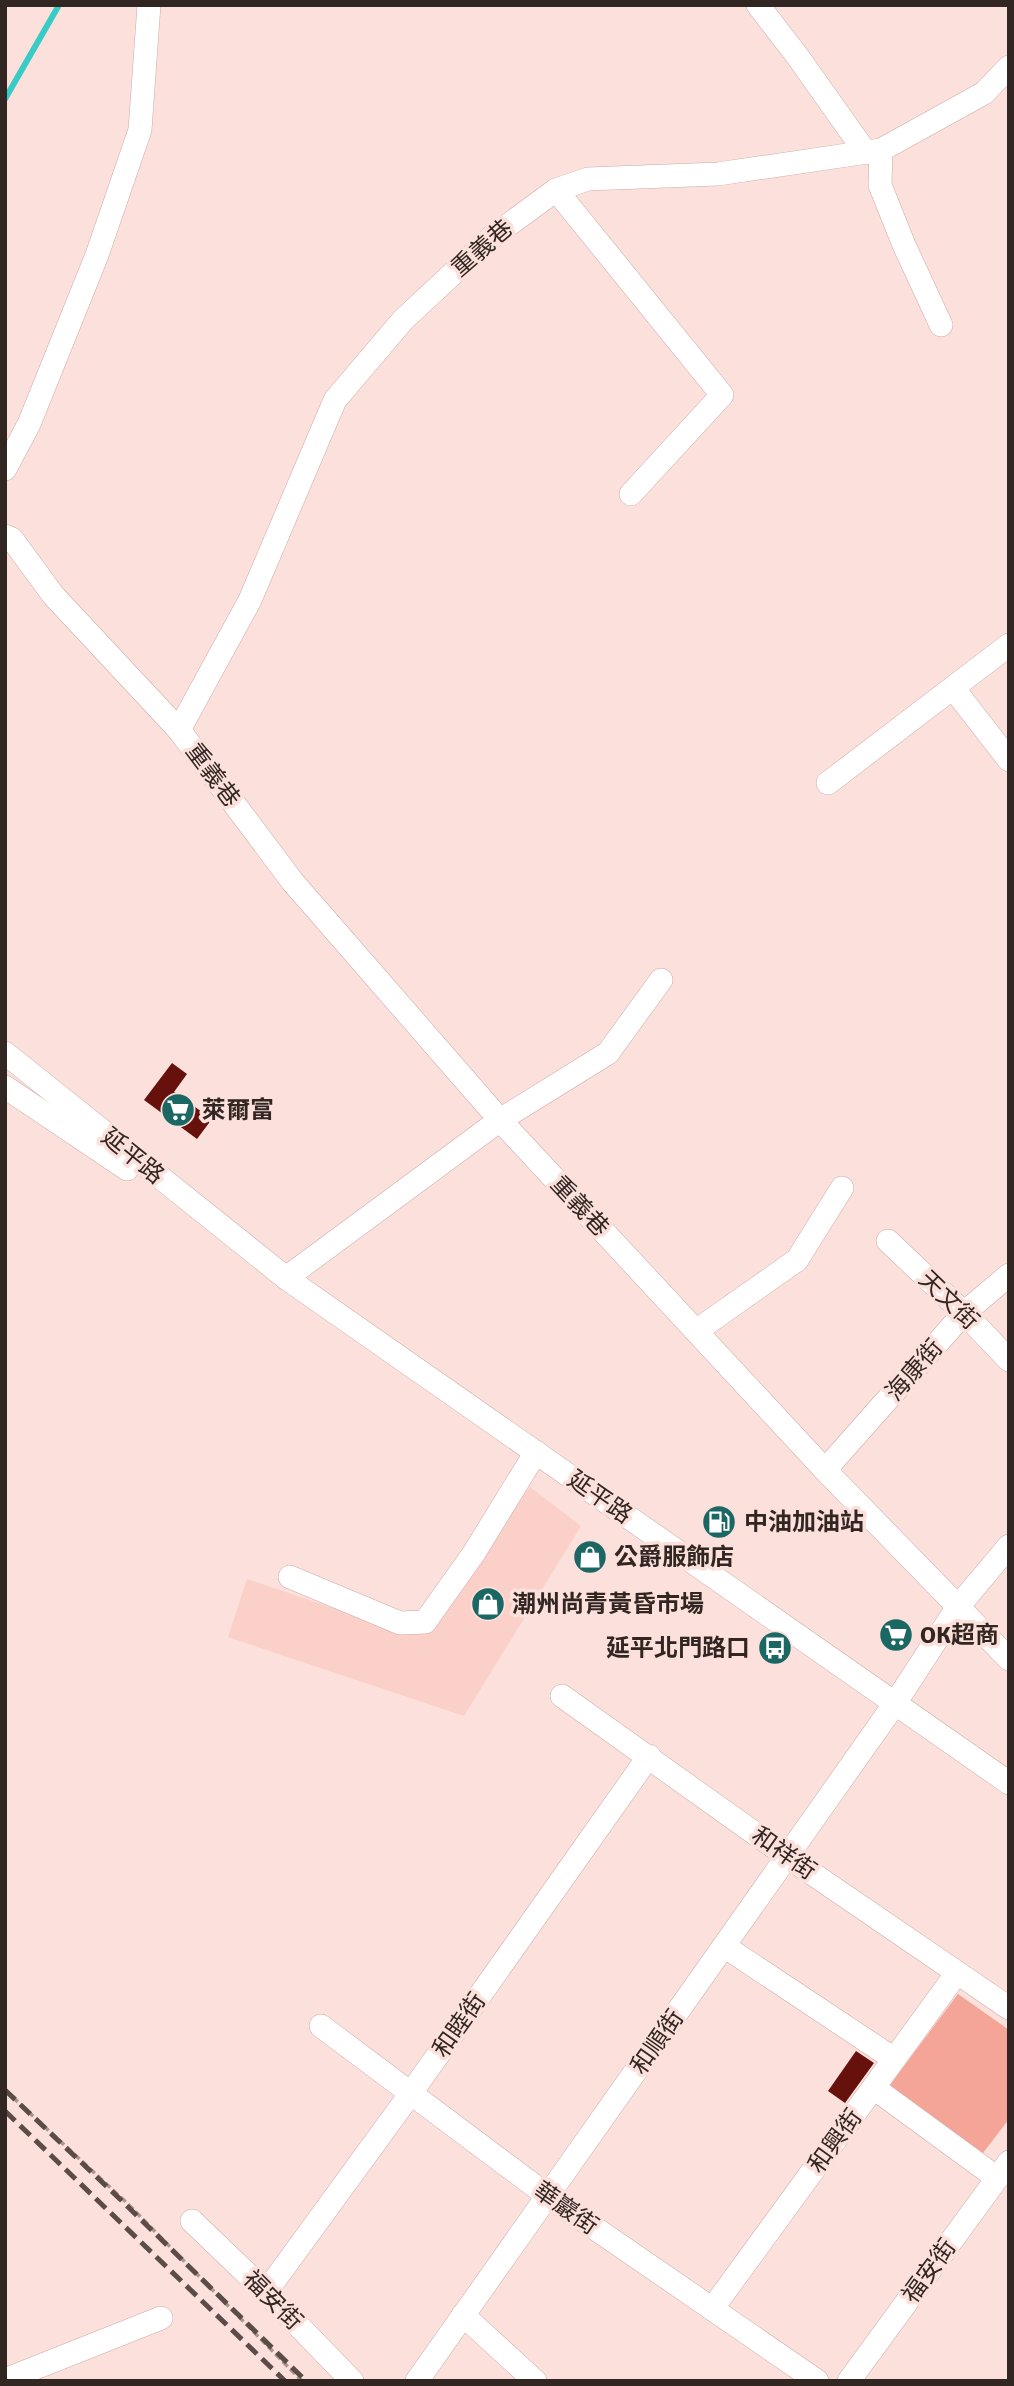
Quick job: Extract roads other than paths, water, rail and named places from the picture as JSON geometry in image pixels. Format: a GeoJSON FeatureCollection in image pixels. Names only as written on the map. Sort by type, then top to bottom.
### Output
{"type":"FeatureCollection","features":[{"type":"Feature","properties":{"kind":"street"},"geometry":{"type":"LineString","coordinates":[[5,469],[29,424],[92,267],[140,130],[149,5]]}},
{"type":"Feature","properties":{"kind":"street"},"geometry":{"type":"LineString","coordinates":[[758,5],[873,152],[880,185],[904,246],[942,325]]}},
{"type":"Feature","properties":{"kind":"street","name":"重義巷"},"geometry":{"type":"LineString","coordinates":[[179,730],[250,600],[335,400],[403,320],[492,237],[556,190],[588,179],[718,174],[873,152],[984,93],[1009,66]]}},
{"type":"Feature","properties":{"kind":"street"},"geometry":{"type":"LineString","coordinates":[[556,190],[722,396],[631,494]]}},
{"type":"Feature","properties":{"kind":"street","name":"重義巷"},"geometry":{"type":"LineString","coordinates":[[5,536],[12,539],[53,595],[179,730],[292,881],[500,1120],[825,1470],[1009,1659]]}},
{"type":"Feature","properties":{"kind":"street"},"geometry":{"type":"LineString","coordinates":[[828,783],[1009,645]]}},
{"type":"Feature","properties":{"kind":"street"},"geometry":{"type":"LineString","coordinates":[[953,688],[1009,760]]}},
{"type":"Feature","properties":{"kind":"street"},"geometry":{"type":"LineString","coordinates":[[286,1278],[500,1120],[608,1053],[661,980]]}},
{"type":"Feature","properties":{"kind":"street","name":"延平路"},"geometry":{"type":"LineString","coordinates":[[5,1053],[286,1278],[1009,1783]]}},
{"type":"Feature","properties":{"kind":"street","name":"延平路"},"geometry":{"type":"LineString","coordinates":[[5,1087],[261,1259]]}},
{"type":"Feature","properties":{"kind":"street"},"geometry":{"type":"LineString","coordinates":[[696,1331],[797,1260],[842,1188]]}},
{"type":"Feature","properties":{"kind":"street","name":"天文街"},"geometry":{"type":"LineString","coordinates":[[888,1241],[1009,1360]]}},
{"type":"Feature","properties":{"kind":"street","name":"海康街"},"geometry":{"type":"LineString","coordinates":[[825,1470],[964,1313],[1009,1276]]}},
{"type":"Feature","properties":{"kind":"street"},"geometry":{"type":"LineString","coordinates":[[290,1577],[400,1623],[425,1622],[474,1553],[536,1452]]}},
{"type":"Feature","properties":{"kind":"street","name":"和順街"},"geometry":{"type":"LineString","coordinates":[[417,2381],[788,1857],[896,1702],[957,1608],[1009,1546]]}},
{"type":"Feature","properties":{"kind":"street","name":"和祥街"},"geometry":{"type":"LineString","coordinates":[[562,1696],[957,1973],[1005,2000]]}},
{"type":"Feature","properties":{"kind":"street","name":"和睦街"},"geometry":{"type":"LineString","coordinates":[[266,2292],[411,2093],[649,1756]]}},
{"type":"Feature","properties":{"kind":"street"},"geometry":{"type":"LineString","coordinates":[[724,1946],[894,2059]]}},
{"type":"Feature","properties":{"kind":"street","name":"和興街"},"geometry":{"type":"LineString","coordinates":[[712,2309],[957,1973]]}},
{"type":"Feature","properties":{"kind":"street","name":"華巖街"},"geometry":{"type":"LineString","coordinates":[[321,2026],[548,2196],[817,2381]]}},
{"type":"Feature","properties":{"kind":"street"},"geometry":{"type":"LineString","coordinates":[[873,2088],[1003,2170]]}},
{"type":"Feature","properties":{"kind":"street","name":"福安街"},"geometry":{"type":"LineString","coordinates":[[849,2381],[1003,2170]]}},
{"type":"Feature","properties":{"kind":"street","name":"福安街"},"geometry":{"type":"LineString","coordinates":[[192,2221],[266,2292],[352,2381]]}},
{"type":"Feature","properties":{"kind":"street"},"geometry":{"type":"LineString","coordinates":[[463,2315],[535,2381]]}},
{"type":"Feature","properties":{"kind":"street"},"geometry":{"type":"LineString","coordinates":[[5,2379],[161,2318]]}},
{"type":"Feature","properties":{"kind":"waterway"},"geometry":{"type":"LineString","coordinates":[[5,99],[59,5]]}},
{"type":"Feature","properties":{"kind":"railway"},"geometry":{"type":"LineString","coordinates":[[5,2090],[306,2381]]}},
{"type":"Feature","properties":{"kind":"railway"},"geometry":{"type":"LineString","coordinates":[[5,2111],[285,2381]]}},
{"type":"Feature","properties":{"kind":"place","name":"萊爾富"},"geometry":{"type":"Point","coordinates":[178,1110]}},
{"type":"Feature","properties":{"kind":"place","name":"中油加油站"},"geometry":{"type":"Point","coordinates":[719,1522]}},
{"type":"Feature","properties":{"kind":"place","name":"公爵服飾店"},"geometry":{"type":"Point","coordinates":[590,1557]}},
{"type":"Feature","properties":{"kind":"place","name":"潮州尚青黃昏市場"},"geometry":{"type":"Point","coordinates":[488,1604]}},
{"type":"Feature","properties":{"kind":"place","name":"OK超商"},"geometry":{"type":"Point","coordinates":[896,1635]}},
{"type":"Feature","properties":{"kind":"place","name":"延平北門路口"},"geometry":{"type":"Point","coordinates":[775,1648]}}]}
